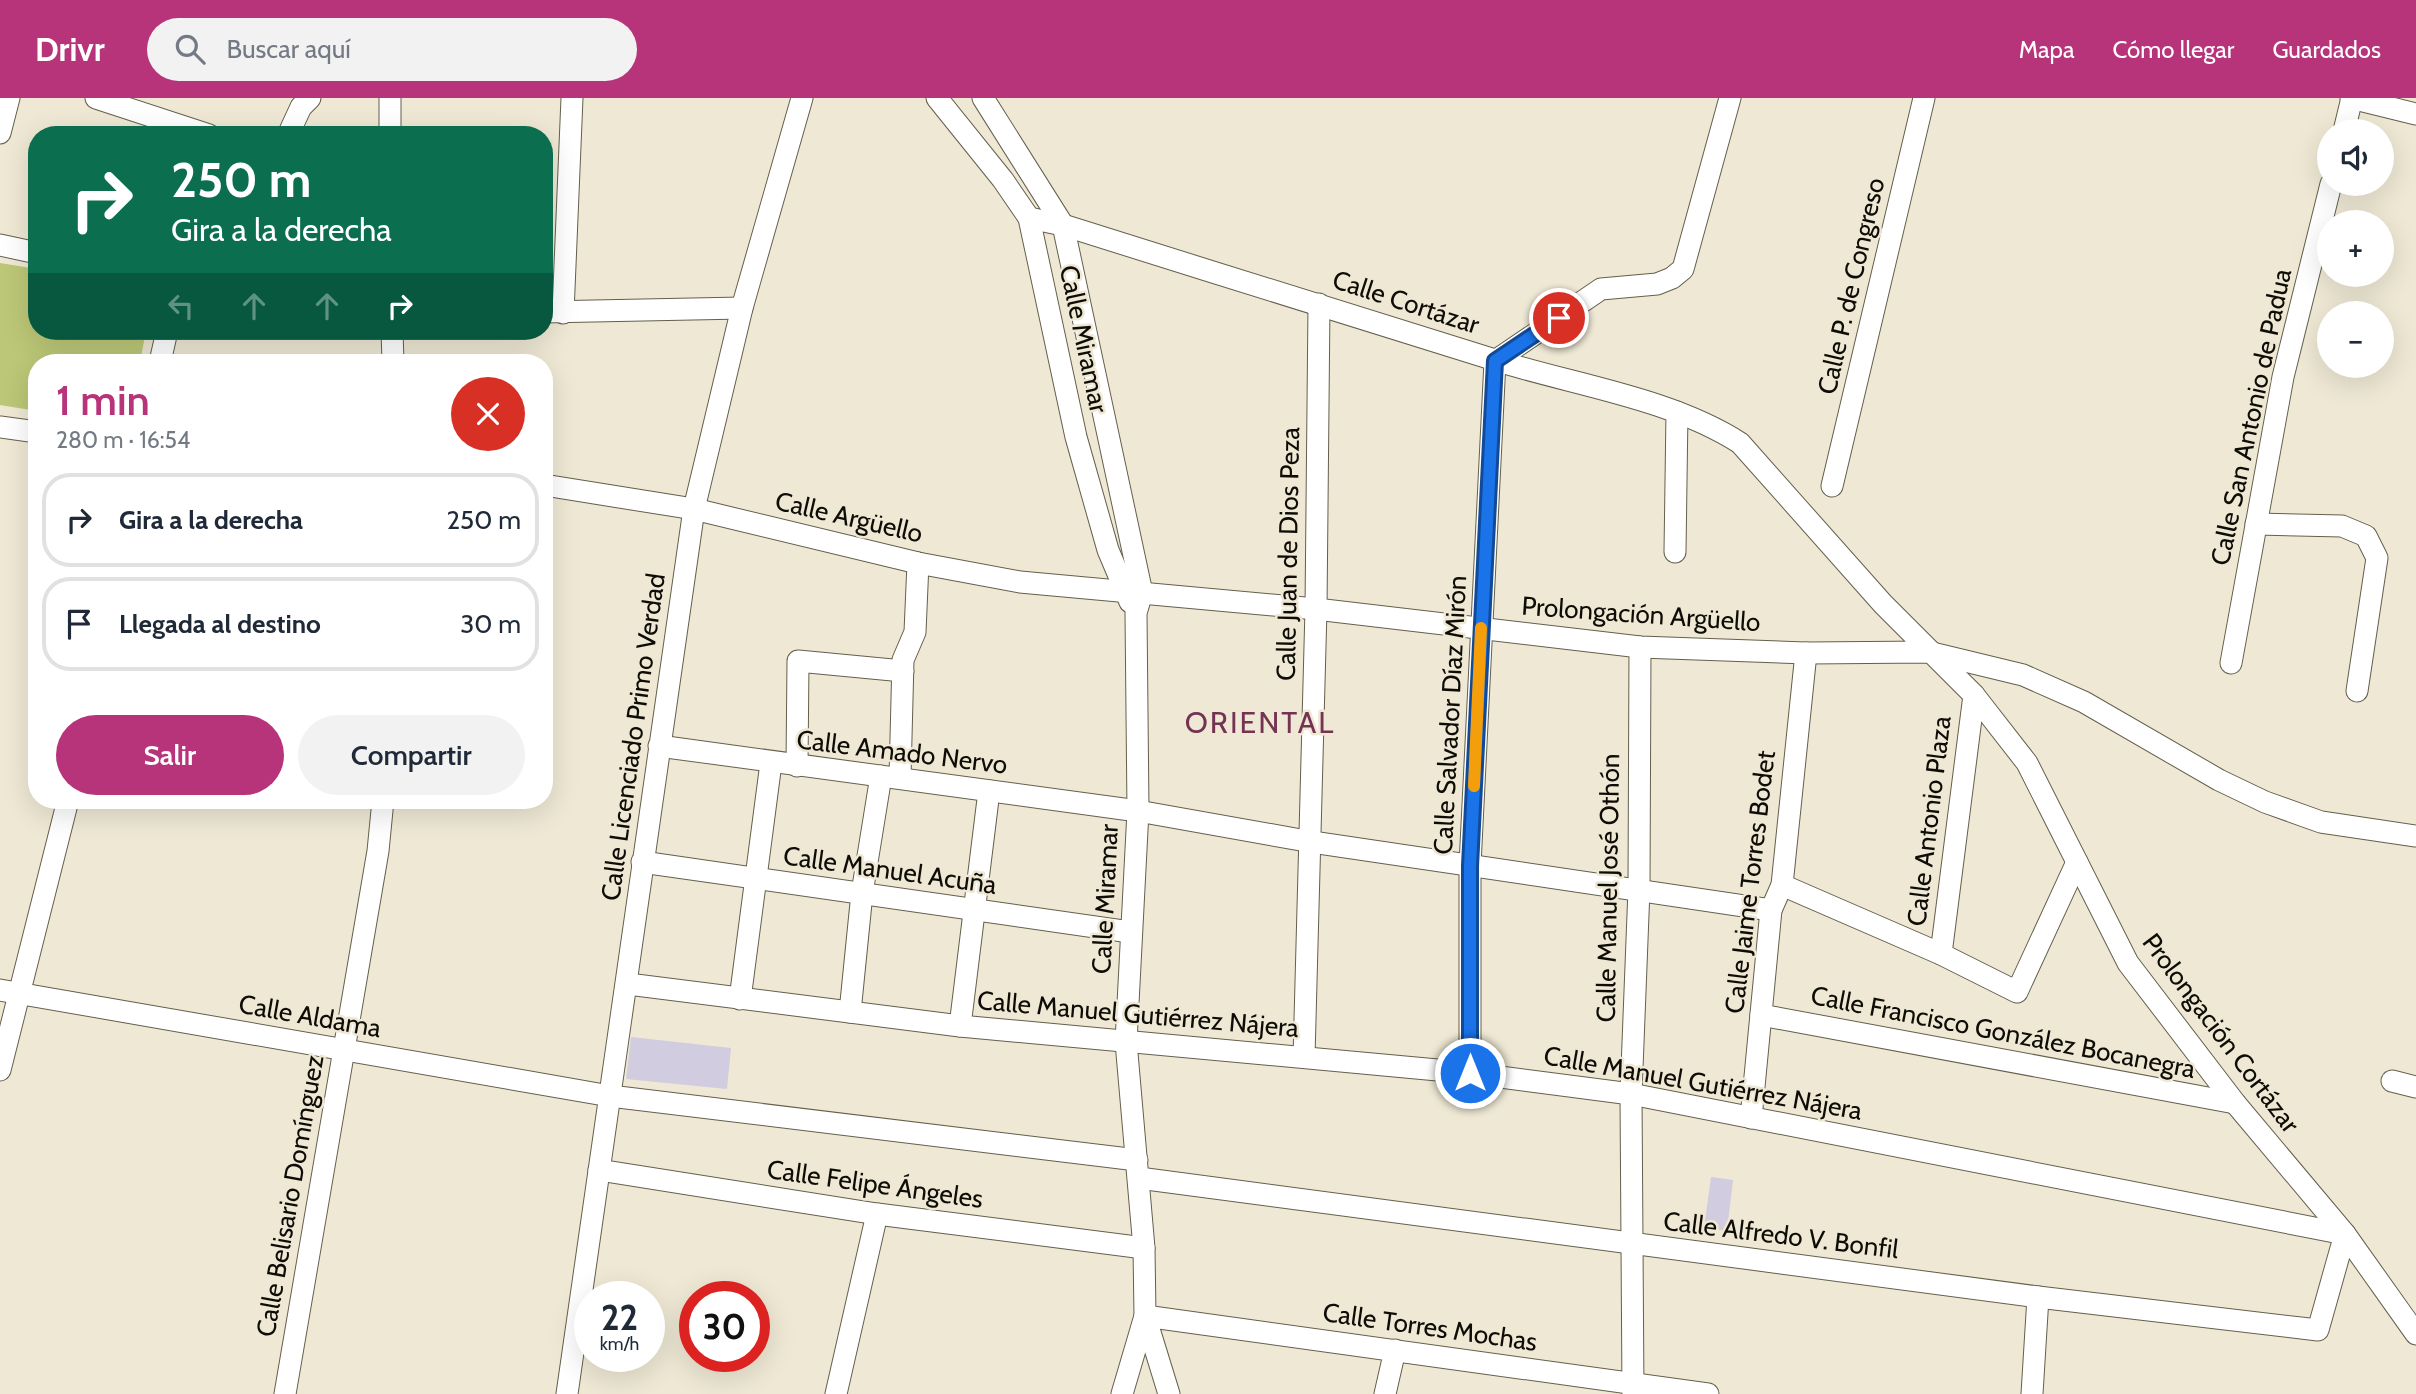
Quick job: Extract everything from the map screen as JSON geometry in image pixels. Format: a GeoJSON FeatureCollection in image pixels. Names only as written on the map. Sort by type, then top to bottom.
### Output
{"type":"FeatureCollection","features":[{"type":"Feature","properties":{"kind":"street"},"geometry":{"type":"LineString","coordinates":[[0,133],[9,98]]}},
{"type":"Feature","properties":{"kind":"street"},"geometry":{"type":"LineString","coordinates":[[96,98],[182,126]]}},
{"type":"Feature","properties":{"kind":"street"},"geometry":{"type":"LineString","coordinates":[[292,126],[301,107],[310,98]]}},
{"type":"Feature","properties":{"kind":"street"},"geometry":{"type":"LineString","coordinates":[[390,98],[390,126]]}},
{"type":"Feature","properties":{"kind":"street"},"geometry":{"type":"LineString","coordinates":[[572,98],[554,313],[742,308]]}},
{"type":"Feature","properties":{"kind":"street","name":"Calle Licenciado Primo Verdad"},"geometry":{"type":"LineString","coordinates":[[566,1394],[628,984],[642,862],[694,509],[742,308],[802,98]]}},
{"type":"Feature","properties":{"kind":"street","name":"Calle Miramar"},"geometry":{"type":"LineString","coordinates":[[937,98],[1003,180],[1029,218],[1076,436],[1108,551],[1134,599]]}},
{"type":"Feature","properties":{"kind":"street"},"geometry":{"type":"LineString","coordinates":[[983,98],[1063,225]]}},
{"type":"Feature","properties":{"kind":"street"},"geometry":{"type":"LineString","coordinates":[[1495,361],[1601,289],[1657,284],[1672,278],[1683,269],[1730,98]]}},
{"type":"Feature","properties":{"kind":"street","name":"Calle P. de Congreso"},"geometry":{"type":"LineString","coordinates":[[1832,486],[1924,98]]}},
{"type":"Feature","properties":{"kind":"street"},"geometry":{"type":"LineString","coordinates":[[2347,119],[2352,98],[2416,114]]}},
{"type":"Feature","properties":{"kind":"street","name":"Calle San Antonio de Padua"},"geometry":{"type":"LineString","coordinates":[[2231,663],[2283,377],[2328,196]]}},
{"type":"Feature","properties":{"kind":"street","name":"Calle Cortázar"},"geometry":{"type":"LineString","coordinates":[[1029,218],[1063,225],[1495,361],[1677,412],[1716,428],[1740,443],[1928,652]]}},
{"type":"Feature","properties":{"kind":"street","name":"Calle Miramar"},"geometry":{"type":"LineString","coordinates":[[1063,225],[1134,599],[1138,811],[1126,1042],[1144,1248],[1145,1316],[1169,1394]]}},
{"type":"Feature","properties":{"kind":"street"},"geometry":{"type":"LineString","coordinates":[[0,245],[28,251]]}},
{"type":"Feature","properties":{"kind":"street","name":"Calle Juan de Dios Peza"},"geometry":{"type":"LineString","coordinates":[[1304,1057],[1316,609],[1319,304]]}},
{"type":"Feature","properties":{"kind":"street","name":"Calle Salvador Díaz Mirón"},"geometry":{"type":"LineString","coordinates":[[1470,1073],[1470,866],[1495,361]]}},
{"type":"Feature","properties":{"kind":"street"},"geometry":{"type":"LineString","coordinates":[[1675,552],[1677,412]]}},
{"type":"Feature","properties":{"kind":"street"},"geometry":{"type":"LineString","coordinates":[[0,427],[28,431]]}},
{"type":"Feature","properties":{"kind":"street","name":"Calle Argüello"},"geometry":{"type":"LineString","coordinates":[[553,486],[694,509],[918,563],[1134,599]]}},
{"type":"Feature","properties":{"kind":"street"},"geometry":{"type":"LineString","coordinates":[[2256,524],[2342,526],[2366,536],[2377,558],[2357,691]]}},
{"type":"Feature","properties":{"kind":"street"},"geometry":{"type":"LineString","coordinates":[[850,1012],[862,893],[890,777],[903,660],[915,632],[918,563]]}},
{"type":"Feature","properties":{"kind":"street","name":"Prolongación Argüello"},"geometry":{"type":"LineString","coordinates":[[1134,599],[1316,609],[1640,647],[1806,653],[1928,652],[2023,674],[2084,702],[2219,780],[2265,802],[2321,822],[2416,836]]}},
{"type":"Feature","properties":{"kind":"street","name":"Calle Manuel José Othón"},"geometry":{"type":"LineString","coordinates":[[1633,1388],[1631,1094],[1639,889],[1640,647]]}},
{"type":"Feature","properties":{"kind":"street","name":"Prolongación Cortázar"},"geometry":{"type":"LineString","coordinates":[[1928,652],[1973,695],[2027,763],[2128,964],[2235,1104],[2412,1318]]}},
{"type":"Feature","properties":{"kind":"street","name":"Calle Jaime Torres Bodet"},"geometry":{"type":"LineString","coordinates":[[1751,1118],[1771,910],[1782,885],[1806,653]]}},
{"type":"Feature","properties":{"kind":"street"},"geometry":{"type":"LineString","coordinates":[[797,766],[798,661],[903,671]]}},
{"type":"Feature","properties":{"kind":"street","name":"Calle Antonio Plaza"},"geometry":{"type":"LineString","coordinates":[[1941,954],[1973,695]]}},
{"type":"Feature","properties":{"kind":"street","name":"Calle Amado Nervo"},"geometry":{"type":"LineString","coordinates":[[659,746],[1138,811],[1311,842],[1771,910]]}},
{"type":"Feature","properties":{"kind":"street"},"geometry":{"type":"LineString","coordinates":[[740,999],[771,763]]}},
{"type":"Feature","properties":{"kind":"street"},"geometry":{"type":"LineString","coordinates":[[960,1026],[972,909],[989,791]]}},
{"type":"Feature","properties":{"kind":"street"},"geometry":{"type":"LineString","coordinates":[[0,1070],[10,992],[65,809]]}},
{"type":"Feature","properties":{"kind":"street","name":"Calle Belisario Domínguez"},"geometry":{"type":"LineString","coordinates":[[285,1394],[378,851],[382,809]]}},
{"type":"Feature","properties":{"kind":"street","name":"Calle Manuel Acuña"},"geometry":{"type":"LineString","coordinates":[[642,862],[1130,932]]}},
{"type":"Feature","properties":{"kind":"street"},"geometry":{"type":"LineString","coordinates":[[1782,885],[1941,954],[2017,992],[2077,862]]}},
{"type":"Feature","properties":{"kind":"street","name":"Calle Manuel Gutiérrez Nájera"},"geometry":{"type":"LineString","coordinates":[[628,984],[960,1026],[1470,1073],[1631,1094],[2345,1234]]}},
{"type":"Feature","properties":{"kind":"street","name":"Calle Aldama"},"geometry":{"type":"LineString","coordinates":[[10,992],[610,1096]]}},
{"type":"Feature","properties":{"kind":"street","name":"Calle Francisco González Bocanegra"},"geometry":{"type":"LineString","coordinates":[[1761,1015],[2235,1104]]}},
{"type":"Feature","properties":{"kind":"street"},"geometry":{"type":"LineString","coordinates":[[2392,1081],[2416,1087]]}},
{"type":"Feature","properties":{"kind":"street","name":"Calle Felipe Ángeles"},"geometry":{"type":"LineString","coordinates":[[610,1096],[1138,1169]]}},
{"type":"Feature","properties":{"kind":"street","name":"Calle Alfredo V. Bonfil"},"geometry":{"type":"LineString","coordinates":[[1138,1169],[1632,1243],[2038,1297],[2318,1330],[2345,1234]]}},
{"type":"Feature","properties":{"kind":"street","name":"Calle Felipe Ángeles"},"geometry":{"type":"LineString","coordinates":[[599,1170],[877,1214],[1144,1248]]}},
{"type":"Feature","properties":{"kind":"street"},"geometry":{"type":"LineString","coordinates":[[836,1394],[877,1214]]}},
{"type":"Feature","properties":{"kind":"street"},"geometry":{"type":"LineString","coordinates":[[2032,1394],[2038,1297]]}},
{"type":"Feature","properties":{"kind":"street"},"geometry":{"type":"LineString","coordinates":[[1122,1394],[1145,1316]]}},
{"type":"Feature","properties":{"kind":"street","name":"Calle Torres Mochas"},"geometry":{"type":"LineString","coordinates":[[1145,1316],[1395,1350],[1562,1384],[1708,1394]]}},
{"type":"Feature","properties":{"kind":"street"},"geometry":{"type":"LineString","coordinates":[[1385,1394],[1395,1350]]}},
{"type":"Feature","properties":{"kind":"green space"},"geometry":{"type":"Polygon","coordinates":[[[0,263],[28,268],[28,340],[144,340],[142,354],[28,354],[28,410],[0,405],[0,263]]]}},
{"type":"Feature","properties":{"kind":"building"},"geometry":{"type":"Polygon","coordinates":[[[631,1037],[731,1048],[727,1089],[626,1079],[631,1037]]]}},
{"type":"Feature","properties":{"kind":"building"},"geometry":{"type":"Polygon","coordinates":[[[1711,1177],[1733,1180],[1727,1231],[1704,1228],[1711,1177]]]}},
{"type":"Feature","properties":{"kind":"slow traffic"},"geometry":{"type":"LineString","coordinates":[[1474,786],[1481,628]]}},
{"type":"Feature","properties":{"kind":"district","name":"ORIENTAL"},"geometry":{"type":"Point","coordinates":[1260,722]}},
{"type":"Feature","properties":{"kind":"route"},"geometry":{"type":"LineString","coordinates":[[1470,1073],[1470,866],[1495,361],[1559,318]]}}]}
